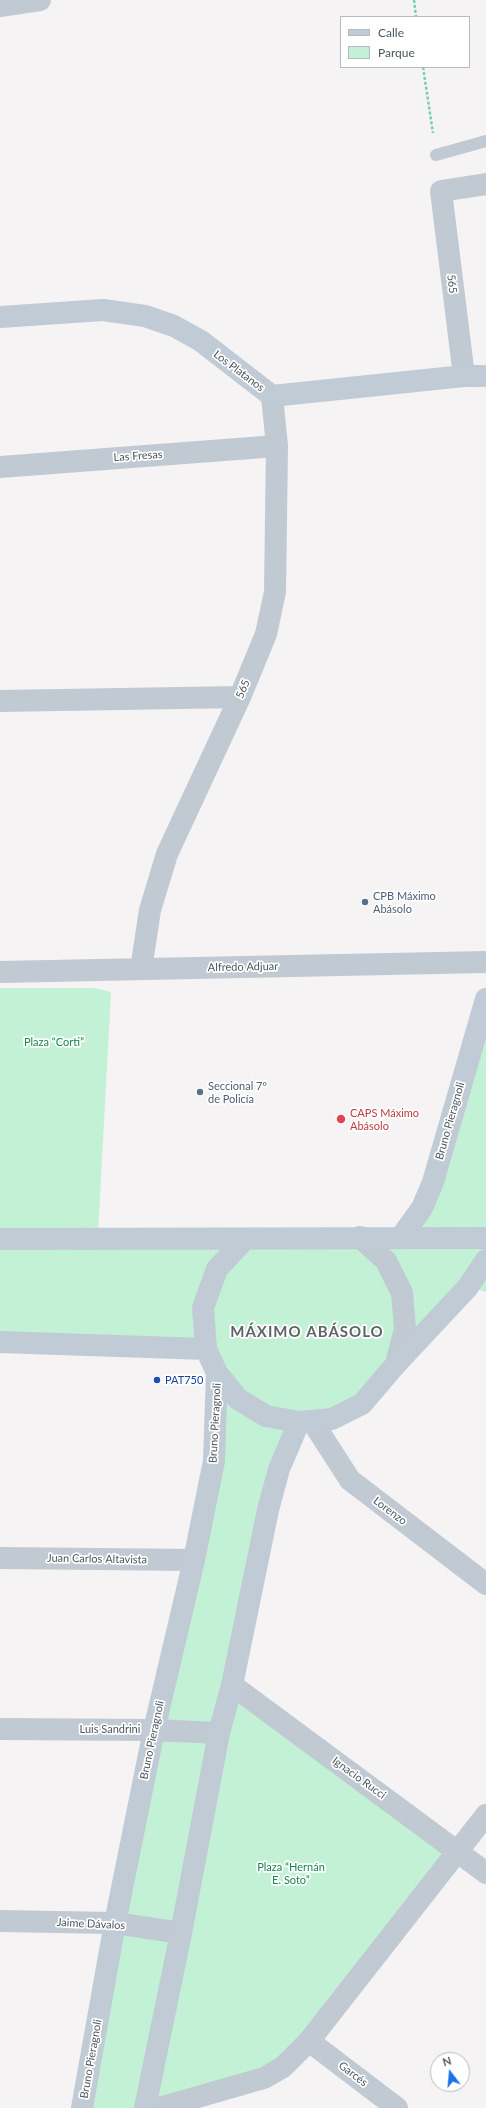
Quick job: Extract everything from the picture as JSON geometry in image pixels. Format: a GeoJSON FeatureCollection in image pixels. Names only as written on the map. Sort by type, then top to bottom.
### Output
{"type":"FeatureCollection","features":[{"type":"Feature","properties":{"kind":"street"},"geometry":{"type":"LineString","coordinates":[[0,6],[40,0]]}},
{"type":"Feature","properties":{"kind":"street","name":"565"},"geometry":{"type":"LineString","coordinates":[[464,376],[441,191],[486,184]]}},
{"type":"Feature","properties":{"kind":"street","name":"Los Platanos"},"geometry":{"type":"LineString","coordinates":[[0,317],[103,310],[145,316],[174,326],[201,341],[272,396],[464,376],[486,376]]}},
{"type":"Feature","properties":{"kind":"street","name":"565"},"geometry":{"type":"LineString","coordinates":[[141,969],[150,910],[167,854],[240,697],[266,634],[275,592],[277,446],[272,396]]}},
{"type":"Feature","properties":{"kind":"street","name":"Las Fresas"},"geometry":{"type":"LineString","coordinates":[[0,467],[277,446]]}},
{"type":"Feature","properties":{"kind":"street"},"geometry":{"type":"LineString","coordinates":[[0,701],[240,697]]}},
{"type":"Feature","properties":{"kind":"street","name":"Alfredo Adjuar"},"geometry":{"type":"LineString","coordinates":[[0,972],[486,962]]}},
{"type":"Feature","properties":{"kind":"street","name":"Bruno Pieragnoli"},"geometry":{"type":"LineString","coordinates":[[401,1237],[422,1208],[433,1182],[486,998]]}},
{"type":"Feature","properties":{"kind":"street"},"geometry":{"type":"LineString","coordinates":[[360,1237],[386,1261],[402,1293],[405,1329],[396,1364]]}},
{"type":"Feature","properties":{"kind":"street"},"geometry":{"type":"LineString","coordinates":[[0,1239],[245,1239],[360,1237],[486,1238]]}},
{"type":"Feature","properties":{"kind":"street"},"geometry":{"type":"LineString","coordinates":[[245,1239],[217,1269],[204,1308],[206,1348],[217,1373],[238,1399],[266,1416],[305,1422],[332,1419],[362,1404],[396,1364],[477,1290],[486,1260]]}},
{"type":"Feature","properties":{"kind":"street"},"geometry":{"type":"LineString","coordinates":[[0,1342],[206,1348]]}},
{"type":"Feature","properties":{"kind":"street","name":"Bruno Pieragnoli"},"geometry":{"type":"LineString","coordinates":[[82,2108],[115,1923],[154,1730],[194,1560],[214,1461],[217,1373]]}},
{"type":"Feature","properties":{"kind":"street"},"geometry":{"type":"LineString","coordinates":[[145,2108],[181,1933],[219,1733],[232,1685],[268,1510],[279,1469],[305,1422]]}},
{"type":"Feature","properties":{"kind":"street","name":"Lorenzo"},"geometry":{"type":"LineString","coordinates":[[305,1422],[350,1480],[486,1584]]}},
{"type":"Feature","properties":{"kind":"street","name":"Juan Carlos Altavista"},"geometry":{"type":"LineString","coordinates":[[0,1558],[194,1560]]}},
{"type":"Feature","properties":{"kind":"street","name":"Ignacio Rucci"},"geometry":{"type":"LineString","coordinates":[[232,1685],[486,1873]]}},
{"type":"Feature","properties":{"kind":"street","name":"Luis Sandrini"},"geometry":{"type":"LineString","coordinates":[[0,1729],[154,1730],[219,1733]]}},
{"type":"Feature","properties":{"kind":"street"},"geometry":{"type":"LineString","coordinates":[[159,2108],[264,2078],[283,2067],[309,2041],[459,1852],[486,1815]]}},
{"type":"Feature","properties":{"kind":"street","name":"Jaime Dávalos"},"geometry":{"type":"LineString","coordinates":[[0,1921],[115,1923],[181,1933]]}},
{"type":"Feature","properties":{"kind":"street","name":"Garcés"},"geometry":{"type":"LineString","coordinates":[[309,2041],[397,2108]]}},
{"type":"Feature","properties":{"kind":"lane"},"geometry":{"type":"LineString","coordinates":[[436,155],[486,141]]}},
{"type":"Feature","properties":{"kind":"path"},"geometry":{"type":"LineString","coordinates":[[414,0],[416,16]]}},
{"type":"Feature","properties":{"kind":"path"},"geometry":{"type":"LineString","coordinates":[[423,68],[436,155]]}},
{"type":"Feature","properties":{"kind":"green space","name":"Plaza “Corti”"},"geometry":{"type":"Polygon","coordinates":[[[0,988],[94,988],[111,992],[98,1233],[0,1233],[0,988]]]}},
{"type":"Feature","properties":{"kind":"green space","name":"Plaza “Hernán E. Soto”"},"geometry":{"type":"Polygon","coordinates":[[[486,999],[486,1292],[468,1287],[362,1404],[299,1423],[232,1685],[459,1852],[283,2067],[159,2108],[82,2108],[214,1461],[206,1349],[0,1342],[0,1239],[401,1237],[422,1208],[486,999]]]}},
{"type":"Feature","properties":{"kind":"place","name":"CPB Máximo Abásolo"},"geometry":{"type":"Point","coordinates":[365,902]}},
{"type":"Feature","properties":{"kind":"place","name":"Seccional 7º de Policía"},"geometry":{"type":"Point","coordinates":[200,1092]}},
{"type":"Feature","properties":{"kind":"place","name":"CAPS Máximo Abásolo"},"geometry":{"type":"Point","coordinates":[341,1119]}},
{"type":"Feature","properties":{"kind":"place","name":"PAT750"},"geometry":{"type":"Point","coordinates":[157,1380]}},
{"type":"Feature","properties":{"kind":"district","name":"MÁXIMO ABÁSOLO"},"geometry":{"type":"Point","coordinates":[307,1332]}}]}
